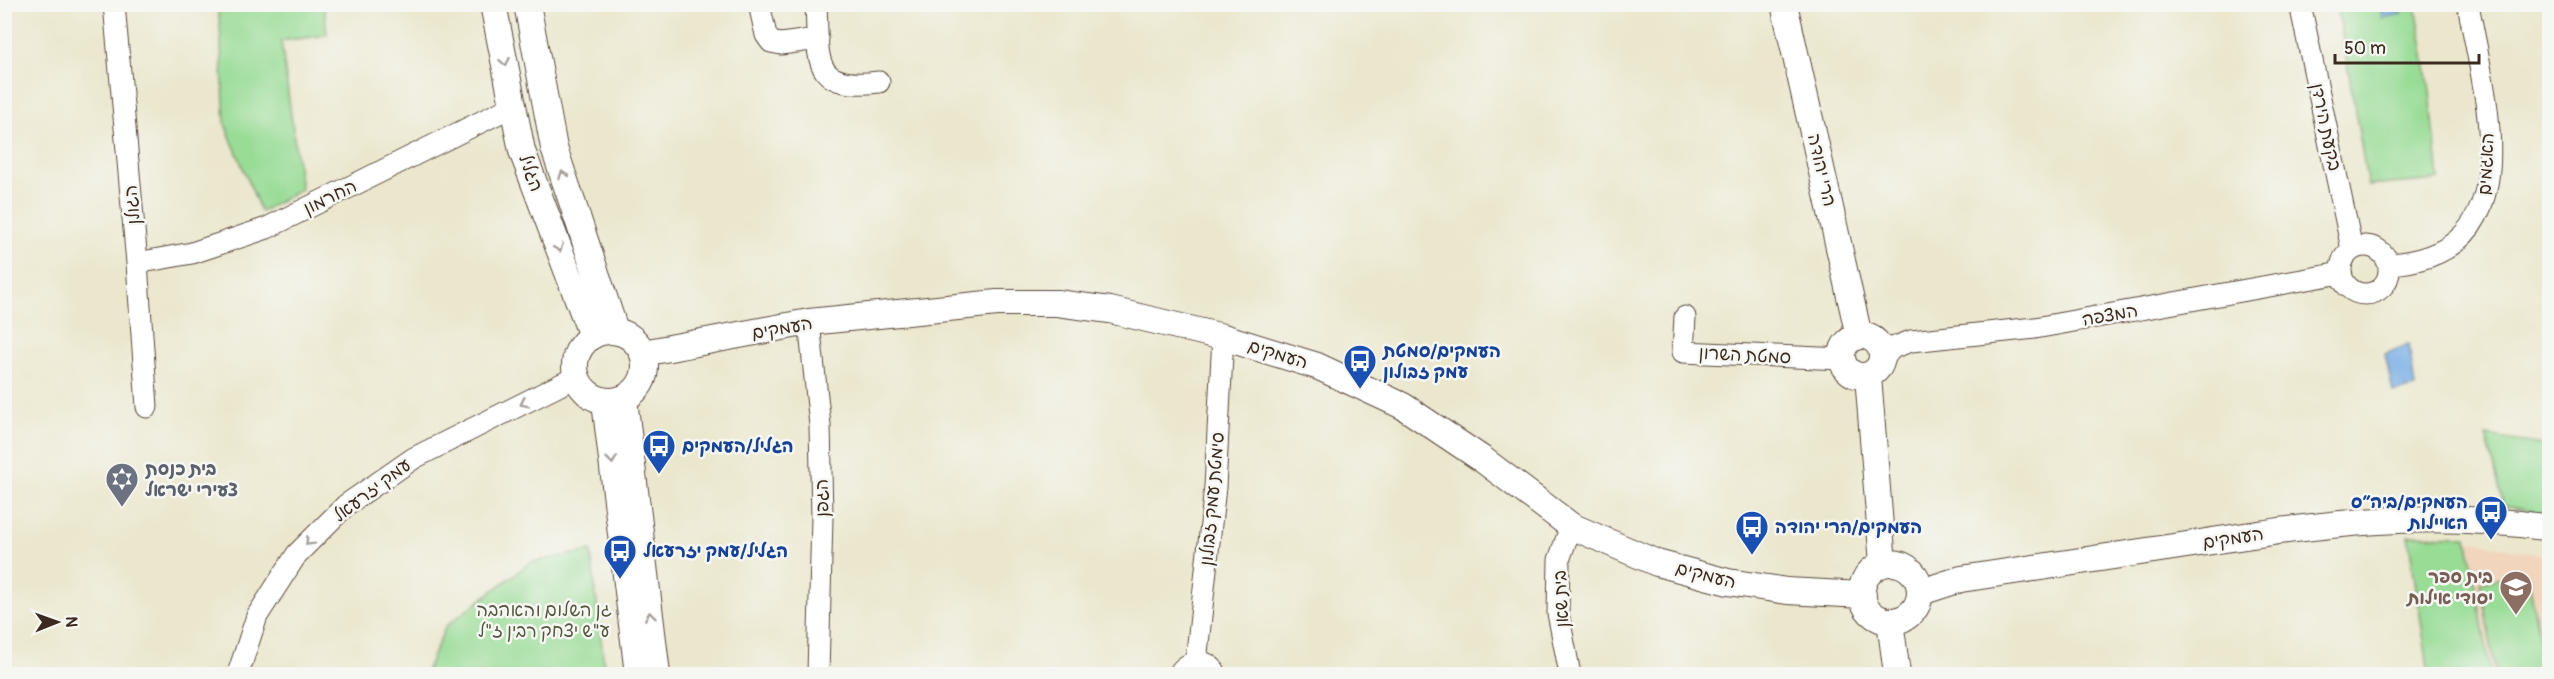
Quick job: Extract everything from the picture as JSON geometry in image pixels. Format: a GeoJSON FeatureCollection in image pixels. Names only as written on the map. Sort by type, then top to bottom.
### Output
{"type":"FeatureCollection","features":[{"type":"Feature","properties":{"kind":"street","name":"הגולן"},"geometry":{"type":"LineString","coordinates":[[114,4],[147,407]]}},
{"type":"Feature","properties":{"kind":"street","name":"הגליל"},"geometry":{"type":"LineString","coordinates":[[493,4],[522,151],[603,333]]}},
{"type":"Feature","properties":{"kind":"street","name":"הגליל"},"geometry":{"type":"LineString","coordinates":[[527,4],[554,148],[603,333]]}},
{"type":"Feature","properties":{"kind":"street"},"geometry":{"type":"LineString","coordinates":[[759,4],[765,35],[771,42],[785,43],[818,39]]}},
{"type":"Feature","properties":{"kind":"street"},"geometry":{"type":"LineString","coordinates":[[816,4],[819,56],[824,72],[833,80],[854,84],[879,82]]}},
{"type":"Feature","properties":{"kind":"street","name":"הרי יהודה"},"geometry":{"type":"LineString","coordinates":[[1784,4],[1859,336]]}},
{"type":"Feature","properties":{"kind":"street","name":"בקעת הירדן"},"geometry":{"type":"LineString","coordinates":[[2300,4],[2352,249]]}},
{"type":"Feature","properties":{"kind":"street","name":"האגמים"},"geometry":{"type":"LineString","coordinates":[[2389,264],[2422,261],[2457,243],[2472,225],[2484,204],[2489,170],[2487,112],[2468,4]]}},
{"type":"Feature","properties":{"kind":"street","name":"החרמון"},"geometry":{"type":"LineString","coordinates":[[137,263],[192,253],[267,228],[513,106]]}},
{"type":"Feature","properties":{"kind":"street"},"geometry":{"type":"LineString","coordinates":[[2365,245],[2375,247],[2385,255],[2389,264],[2386,283],[2377,291],[2367,294],[2358,293],[2349,288],[2341,273],[2343,260],[2352,249],[2365,245]]}},
{"type":"Feature","properties":{"kind":"street","name":"המצפה"},"geometry":{"type":"LineString","coordinates":[[1875,368],[1892,348],[1911,341],[2035,328],[2341,273]]}},
{"type":"Feature","properties":{"kind":"street","name":"העמקים"},"geometry":{"type":"LineString","coordinates":[[643,353],[809,322],[996,303],[1057,303],[1110,310],[1223,337],[1317,366],[1403,406],[1482,459],[1571,526],[1657,563],[1728,582],[1787,591],[1863,595]]}},
{"type":"Feature","properties":{"kind":"street","name":"סמטת השרון"},"geometry":{"type":"LineString","coordinates":[[1685,317],[1683,352],[1842,359]]}},
{"type":"Feature","properties":{"kind":"street","name":"הגפן"},"geometry":{"type":"LineString","coordinates":[[809,322],[820,436],[822,517],[818,675]]}},
{"type":"Feature","properties":{"kind":"street"},"geometry":{"type":"LineString","coordinates":[[603,333],[627,335],[637,343],[643,353],[644,378],[638,389],[614,400],[591,396],[582,388],[576,377],[574,367],[576,355],[582,344],[603,333]]}},
{"type":"Feature","properties":{"kind":"street"},"geometry":{"type":"LineString","coordinates":[[1875,368],[1854,375],[1848,372],[1842,359],[1842,353],[1848,342],[1859,336],[1870,337],[1879,344],[1875,368],[1883,564]]}},
{"type":"Feature","properties":{"kind":"street","name":"סימטת עמק זבולון"},"geometry":{"type":"LineString","coordinates":[[1196,662],[1215,487],[1223,337]]}},
{"type":"Feature","properties":{"kind":"street","name":"עמק יזרעאל"},"geometry":{"type":"LineString","coordinates":[[238,675],[257,616],[262,608],[297,554],[346,505],[414,458],[576,377]]}},
{"type":"Feature","properties":{"kind":"street"},"geometry":{"type":"LineString","coordinates":[[614,400],[638,675]]}},
{"type":"Feature","properties":{"kind":"street"},"geometry":{"type":"LineString","coordinates":[[614,400],[657,675]]}},
{"type":"Feature","properties":{"kind":"street","name":"העמקים"},"geometry":{"type":"LineString","coordinates":[[1921,592],[1961,579],[2326,524],[2434,517],[2498,521],[2550,528]]}},
{"type":"Feature","properties":{"kind":"street","name":"בית שאן"},"geometry":{"type":"LineString","coordinates":[[1570,675],[1558,603],[1559,560],[1571,526]]}},
{"type":"Feature","properties":{"kind":"street"},"geometry":{"type":"LineString","coordinates":[[1896,563],[1909,568],[1917,579],[1921,592],[1917,605],[1909,615],[1890,621],[1879,618],[1870,611],[1864,602],[1863,595],[1867,576],[1883,564],[1896,563]]}},
{"type":"Feature","properties":{"kind":"street"},"geometry":{"type":"LineString","coordinates":[[1890,621],[1897,675]]}},
{"type":"Feature","properties":{"kind":"street"},"geometry":{"type":"LineString","coordinates":[[1179,675],[1184,667],[1196,662],[1209,665],[1216,675]]}},
{"type":"Feature","properties":{"kind":"shaded area","name":"בית ספר יסודי אילות"},"geometry":{"type":"Polygon","coordinates":[[[2469,540],[2549,557],[2549,674],[2493,674],[2469,540]]]}},
{"type":"Feature","properties":{"kind":"green space"},"geometry":{"type":"Polygon","coordinates":[[[217,5],[324,5],[327,35],[281,41],[301,189],[261,212],[225,124],[217,5]]]}},
{"type":"Feature","properties":{"kind":"green space"},"geometry":{"type":"Polygon","coordinates":[[[2337,5],[2416,5],[2430,92],[2439,180],[2368,186],[2337,5]]]}},
{"type":"Feature","properties":{"kind":"green space"},"geometry":{"type":"Polygon","coordinates":[[[2486,436],[2549,446],[2549,514],[2504,506],[2486,436]]]}},
{"type":"Feature","properties":{"kind":"green space"},"geometry":{"type":"Polygon","coordinates":[[[2408,535],[2467,536],[2491,674],[2429,674],[2408,535]]]}},
{"type":"Feature","properties":{"kind":"green space","name":"גן השלום והאהבה ע\"ש יצחק רבין ז\"ל"},"geometry":{"type":"Polygon","coordinates":[[[591,551],[605,674],[425,674],[446,626],[531,562],[591,551]]]}},
{"type":"Feature","properties":{"kind":"green space"},"geometry":{"type":"Polygon","coordinates":[[[2528,574],[2545,674],[2496,674],[2480,582],[2528,574]]]}},
{"type":"Feature","properties":{"kind":"water"},"geometry":{"type":"Polygon","coordinates":[[[2380,5],[2401,5],[2402,14],[2382,18],[2380,5]]]}},
{"type":"Feature","properties":{"kind":"water"},"geometry":{"type":"Polygon","coordinates":[[[2409,344],[2415,387],[2393,392],[2385,354],[2409,344]]]}},
{"type":"Feature","properties":{"kind":"place","name":"העמקים/סמטת עמק זבולון"},"geometry":{"type":"Point","coordinates":[1360,390]}},
{"type":"Feature","properties":{"kind":"place","name":"הגליל/העמקים"},"geometry":{"type":"Point","coordinates":[659,475]}},
{"type":"Feature","properties":{"kind":"place","name":"בית כנסת צעירי ישראל"},"geometry":{"type":"Point","coordinates":[122,508]}},
{"type":"Feature","properties":{"kind":"place","name":"העמקים/ביה״ס האיילות"},"geometry":{"type":"Point","coordinates":[2491,541]}},
{"type":"Feature","properties":{"kind":"place","name":"העמקים/הרי יהודה"},"geometry":{"type":"Point","coordinates":[1752,556]}},
{"type":"Feature","properties":{"kind":"place","name":"הגליל/עמק יזרעאל"},"geometry":{"type":"Point","coordinates":[620,580]}},
{"type":"Feature","properties":{"kind":"place","name":"בית ספר יסודי אילות"},"geometry":{"type":"Point","coordinates":[2516,616]}}]}
